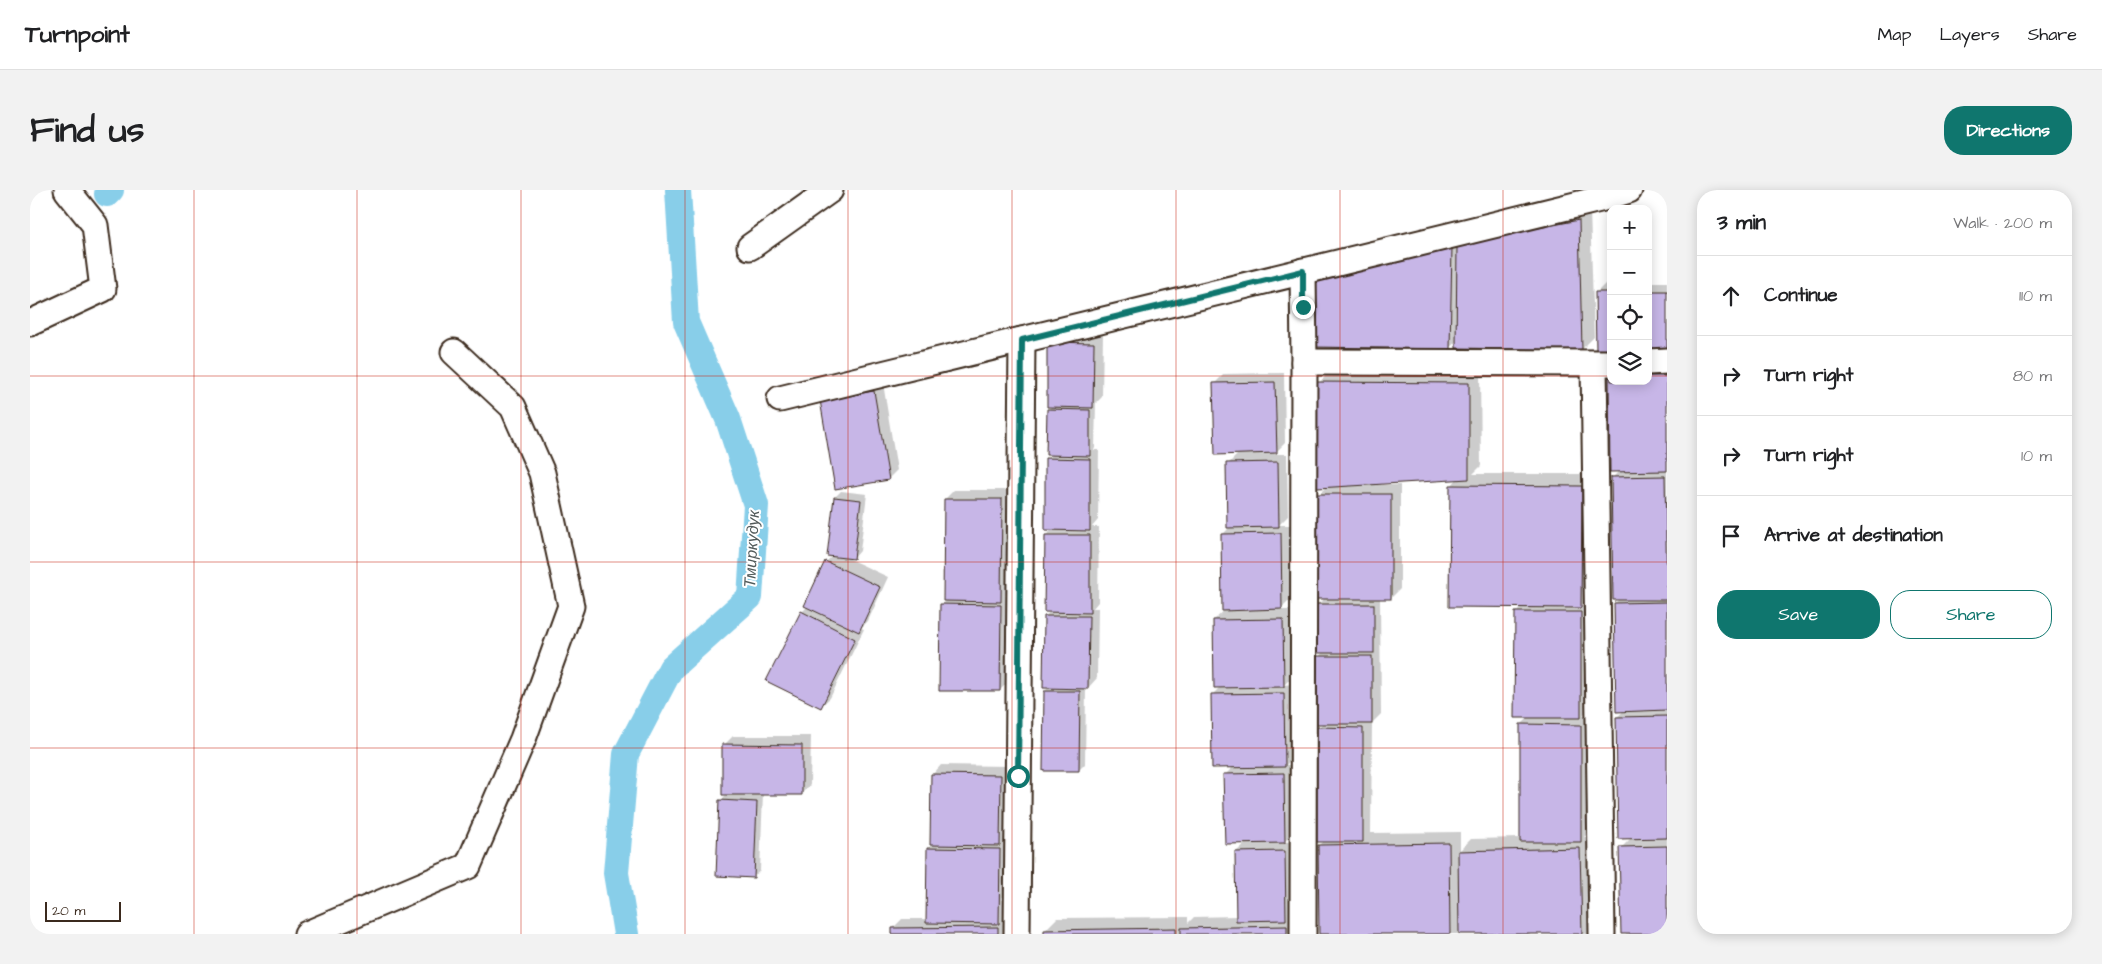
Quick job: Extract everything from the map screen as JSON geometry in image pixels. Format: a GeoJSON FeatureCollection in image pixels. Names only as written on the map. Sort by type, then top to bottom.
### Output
{"type":"FeatureCollection","features":[{"type":"Feature","properties":{"kind":"street"},"geometry":{"type":"LineString","coordinates":[[30,324],[103,289],[95,225],[67,190]]}},
{"type":"Feature","properties":{"kind":"street"},"geometry":{"type":"LineString","coordinates":[[750,247],[830,190]]}},
{"type":"Feature","properties":{"kind":"street"},"geometry":{"type":"LineString","coordinates":[[780,399],[1303,271],[1598,194],[1628,190]]}},
{"type":"Feature","properties":{"kind":"street"},"geometry":{"type":"LineString","coordinates":[[1303,271],[1303,934]]}},
{"type":"Feature","properties":{"kind":"street"},"geometry":{"type":"LineString","coordinates":[[1017,934],[1022,340]]}},
{"type":"Feature","properties":{"kind":"street"},"geometry":{"type":"LineString","coordinates":[[307,934],[468,866],[522,738],[571,606],[542,473],[514,407],[454,352]]}},
{"type":"Feature","properties":{"kind":"street"},"geometry":{"type":"LineString","coordinates":[[1304,362],[1602,363],[1602,934]]}},
{"type":"Feature","properties":{"kind":"street"},"geometry":{"type":"LineString","coordinates":[[1652,362],[1667,362]]}},
{"type":"Feature","properties":{"kind":"building"},"geometry":{"type":"Polygon","coordinates":[[[1579,220],[1582,350],[1456,348],[1457,244],[1579,220]]]}},
{"type":"Feature","properties":{"kind":"building"},"geometry":{"type":"Polygon","coordinates":[[[1452,247],[1450,349],[1314,347],[1315,277],[1452,247]]]}},
{"type":"Feature","properties":{"kind":"building"},"geometry":{"type":"Polygon","coordinates":[[[1652,291],[1667,291],[1667,349],[1652,349],[1652,291]]]}},
{"type":"Feature","properties":{"kind":"building"},"geometry":{"type":"Polygon","coordinates":[[[1595,292],[1607,292],[1607,350],[1596,350],[1595,292]]]}},
{"type":"Feature","properties":{"kind":"building"},"geometry":{"type":"Polygon","coordinates":[[[1047,342],[1094,343],[1093,408],[1047,407],[1047,342]]]}},
{"type":"Feature","properties":{"kind":"building"},"geometry":{"type":"Polygon","coordinates":[[[1652,376],[1667,376],[1667,471],[1610,472],[1609,385],[1652,385],[1652,376]]]}},
{"type":"Feature","properties":{"kind":"building"},"geometry":{"type":"Polygon","coordinates":[[[1275,382],[1277,453],[1215,455],[1213,383],[1275,382]]]}},
{"type":"Feature","properties":{"kind":"building"},"geometry":{"type":"Polygon","coordinates":[[[1317,382],[1469,383],[1469,479],[1317,488],[1317,382]]]}},
{"type":"Feature","properties":{"kind":"building"},"geometry":{"type":"Polygon","coordinates":[[[874,391],[889,480],[835,489],[820,400],[874,391]]]}},
{"type":"Feature","properties":{"kind":"building"},"geometry":{"type":"Polygon","coordinates":[[[1047,409],[1090,410],[1090,456],[1046,455],[1047,409]]]}},
{"type":"Feature","properties":{"kind":"building"},"geometry":{"type":"Polygon","coordinates":[[[1045,458],[1090,459],[1090,531],[1045,530],[1045,458]]]}},
{"type":"Feature","properties":{"kind":"building"},"geometry":{"type":"Polygon","coordinates":[[[1278,462],[1279,527],[1227,528],[1226,463],[1278,462]]]}},
{"type":"Feature","properties":{"kind":"building"},"geometry":{"type":"Polygon","coordinates":[[[1665,476],[1667,600],[1613,600],[1611,477],[1665,476]]]}},
{"type":"Feature","properties":{"kind":"building"},"geometry":{"type":"Polygon","coordinates":[[[1450,485],[1582,486],[1581,608],[1449,607],[1450,485]]]}},
{"type":"Feature","properties":{"kind":"building"},"geometry":{"type":"Polygon","coordinates":[[[1317,494],[1391,494],[1391,599],[1317,599],[1317,494]]]}},
{"type":"Feature","properties":{"kind":"building"},"geometry":{"type":"Polygon","coordinates":[[[834,497],[861,500],[854,559],[827,556],[834,497]]]}},
{"type":"Feature","properties":{"kind":"building"},"geometry":{"type":"Polygon","coordinates":[[[944,499],[1002,499],[1001,602],[943,601],[944,499]]]}},
{"type":"Feature","properties":{"kind":"building"},"geometry":{"type":"Polygon","coordinates":[[[1281,533],[1282,609],[1222,611],[1221,534],[1281,533]]]}},
{"type":"Feature","properties":{"kind":"building"},"geometry":{"type":"Polygon","coordinates":[[[1045,535],[1090,535],[1090,613],[1044,612],[1045,535]]]}},
{"type":"Feature","properties":{"kind":"building"},"geometry":{"type":"Polygon","coordinates":[[[825,561],[880,587],[859,632],[804,606],[825,561]]]}},
{"type":"Feature","properties":{"kind":"building"},"geometry":{"type":"Polygon","coordinates":[[[1667,602],[1667,710],[1616,712],[1614,603],[1667,602]]]}},
{"type":"Feature","properties":{"kind":"building"},"geometry":{"type":"Polygon","coordinates":[[[940,604],[1001,605],[1000,691],[939,691],[940,604]]]}},
{"type":"Feature","properties":{"kind":"building"},"geometry":{"type":"Polygon","coordinates":[[[1317,604],[1374,604],[1374,653],[1317,653],[1317,604]]]}},
{"type":"Feature","properties":{"kind":"building"},"geometry":{"type":"Polygon","coordinates":[[[801,611],[855,639],[821,708],[766,681],[801,611]]]}},
{"type":"Feature","properties":{"kind":"building"},"geometry":{"type":"Polygon","coordinates":[[[1515,612],[1581,612],[1581,718],[1514,718],[1515,612]]]}},
{"type":"Feature","properties":{"kind":"building"},"geometry":{"type":"Polygon","coordinates":[[[1044,616],[1089,616],[1088,689],[1043,688],[1044,616]]]}},
{"type":"Feature","properties":{"kind":"building"},"geometry":{"type":"Polygon","coordinates":[[[1283,619],[1284,687],[1214,688],[1213,620],[1283,619]]]}},
{"type":"Feature","properties":{"kind":"building"},"geometry":{"type":"Polygon","coordinates":[[[1317,656],[1372,656],[1372,724],[1317,724],[1317,656]]]}},
{"type":"Feature","properties":{"kind":"building"},"geometry":{"type":"Polygon","coordinates":[[[1044,691],[1080,691],[1079,771],[1043,771],[1044,691]]]}},
{"type":"Feature","properties":{"kind":"building"},"geometry":{"type":"Polygon","coordinates":[[[1284,693],[1285,767],[1212,768],[1211,694],[1284,693]]]}},
{"type":"Feature","properties":{"kind":"building"},"geometry":{"type":"Polygon","coordinates":[[[1667,716],[1667,838],[1618,839],[1616,717],[1667,716]]]}},
{"type":"Feature","properties":{"kind":"building"},"geometry":{"type":"Polygon","coordinates":[[[1520,724],[1581,725],[1581,842],[1520,842],[1520,724]]]}},
{"type":"Feature","properties":{"kind":"building"},"geometry":{"type":"Polygon","coordinates":[[[1317,727],[1363,728],[1363,842],[1317,842],[1317,727]]]}},
{"type":"Feature","properties":{"kind":"building"},"geometry":{"type":"Polygon","coordinates":[[[722,744],[802,745],[802,795],[722,795],[722,744]]]}},
{"type":"Feature","properties":{"kind":"building"},"geometry":{"type":"Polygon","coordinates":[[[1284,773],[1285,843],[1225,844],[1223,774],[1284,773]]]}},
{"type":"Feature","properties":{"kind":"building"},"geometry":{"type":"Polygon","coordinates":[[[931,774],[1001,775],[1000,846],[930,845],[931,774]]]}},
{"type":"Feature","properties":{"kind":"building"},"geometry":{"type":"Polygon","coordinates":[[[719,800],[757,802],[754,878],[716,876],[719,800]]]}},
{"type":"Feature","properties":{"kind":"building"},"geometry":{"type":"Polygon","coordinates":[[[1449,843],[1450,934],[1319,934],[1318,845],[1449,843]]]}},
{"type":"Feature","properties":{"kind":"building"},"geometry":{"type":"Polygon","coordinates":[[[1667,846],[1667,934],[1621,934],[1619,847],[1667,846]]]}},
{"type":"Feature","properties":{"kind":"building"},"geometry":{"type":"Polygon","coordinates":[[[927,848],[1000,849],[999,924],[926,923],[927,848]]]}},
{"type":"Feature","properties":{"kind":"building"},"geometry":{"type":"Polygon","coordinates":[[[1580,848],[1582,934],[1459,934],[1458,851],[1580,848]]]}},
{"type":"Feature","properties":{"kind":"building"},"geometry":{"type":"Polygon","coordinates":[[[1285,851],[1286,920],[1236,921],[1235,852],[1285,851]]]}},
{"type":"Feature","properties":{"kind":"building"},"geometry":{"type":"Polygon","coordinates":[[[1287,926],[1287,934],[1181,934],[1181,928],[1287,926]]]}},
{"type":"Feature","properties":{"kind":"building"},"geometry":{"type":"Polygon","coordinates":[[[998,927],[998,934],[892,934],[892,928],[998,927]]]}},
{"type":"Feature","properties":{"kind":"building"},"geometry":{"type":"Polygon","coordinates":[[[1176,928],[1176,934],[1044,934],[1044,930],[1176,928]]]}},
{"type":"Feature","properties":{"kind":"waterway","name":"Тмиркудук"},"geometry":{"type":"LineString","coordinates":[[107,194],[111,190]]}},
{"type":"Feature","properties":{"kind":"waterway","name":"Тмиркудук"},"geometry":{"type":"LineString","coordinates":[[626,934],[616,873],[626,754],[671,668],[750,597],[756,505],[728,419],[686,322],[678,190]]}},
{"type":"Feature","properties":{"kind":"route"},"geometry":{"type":"LineString","coordinates":[[1018,776],[1022,340],[1303,271],[1303,307]]}}]}
